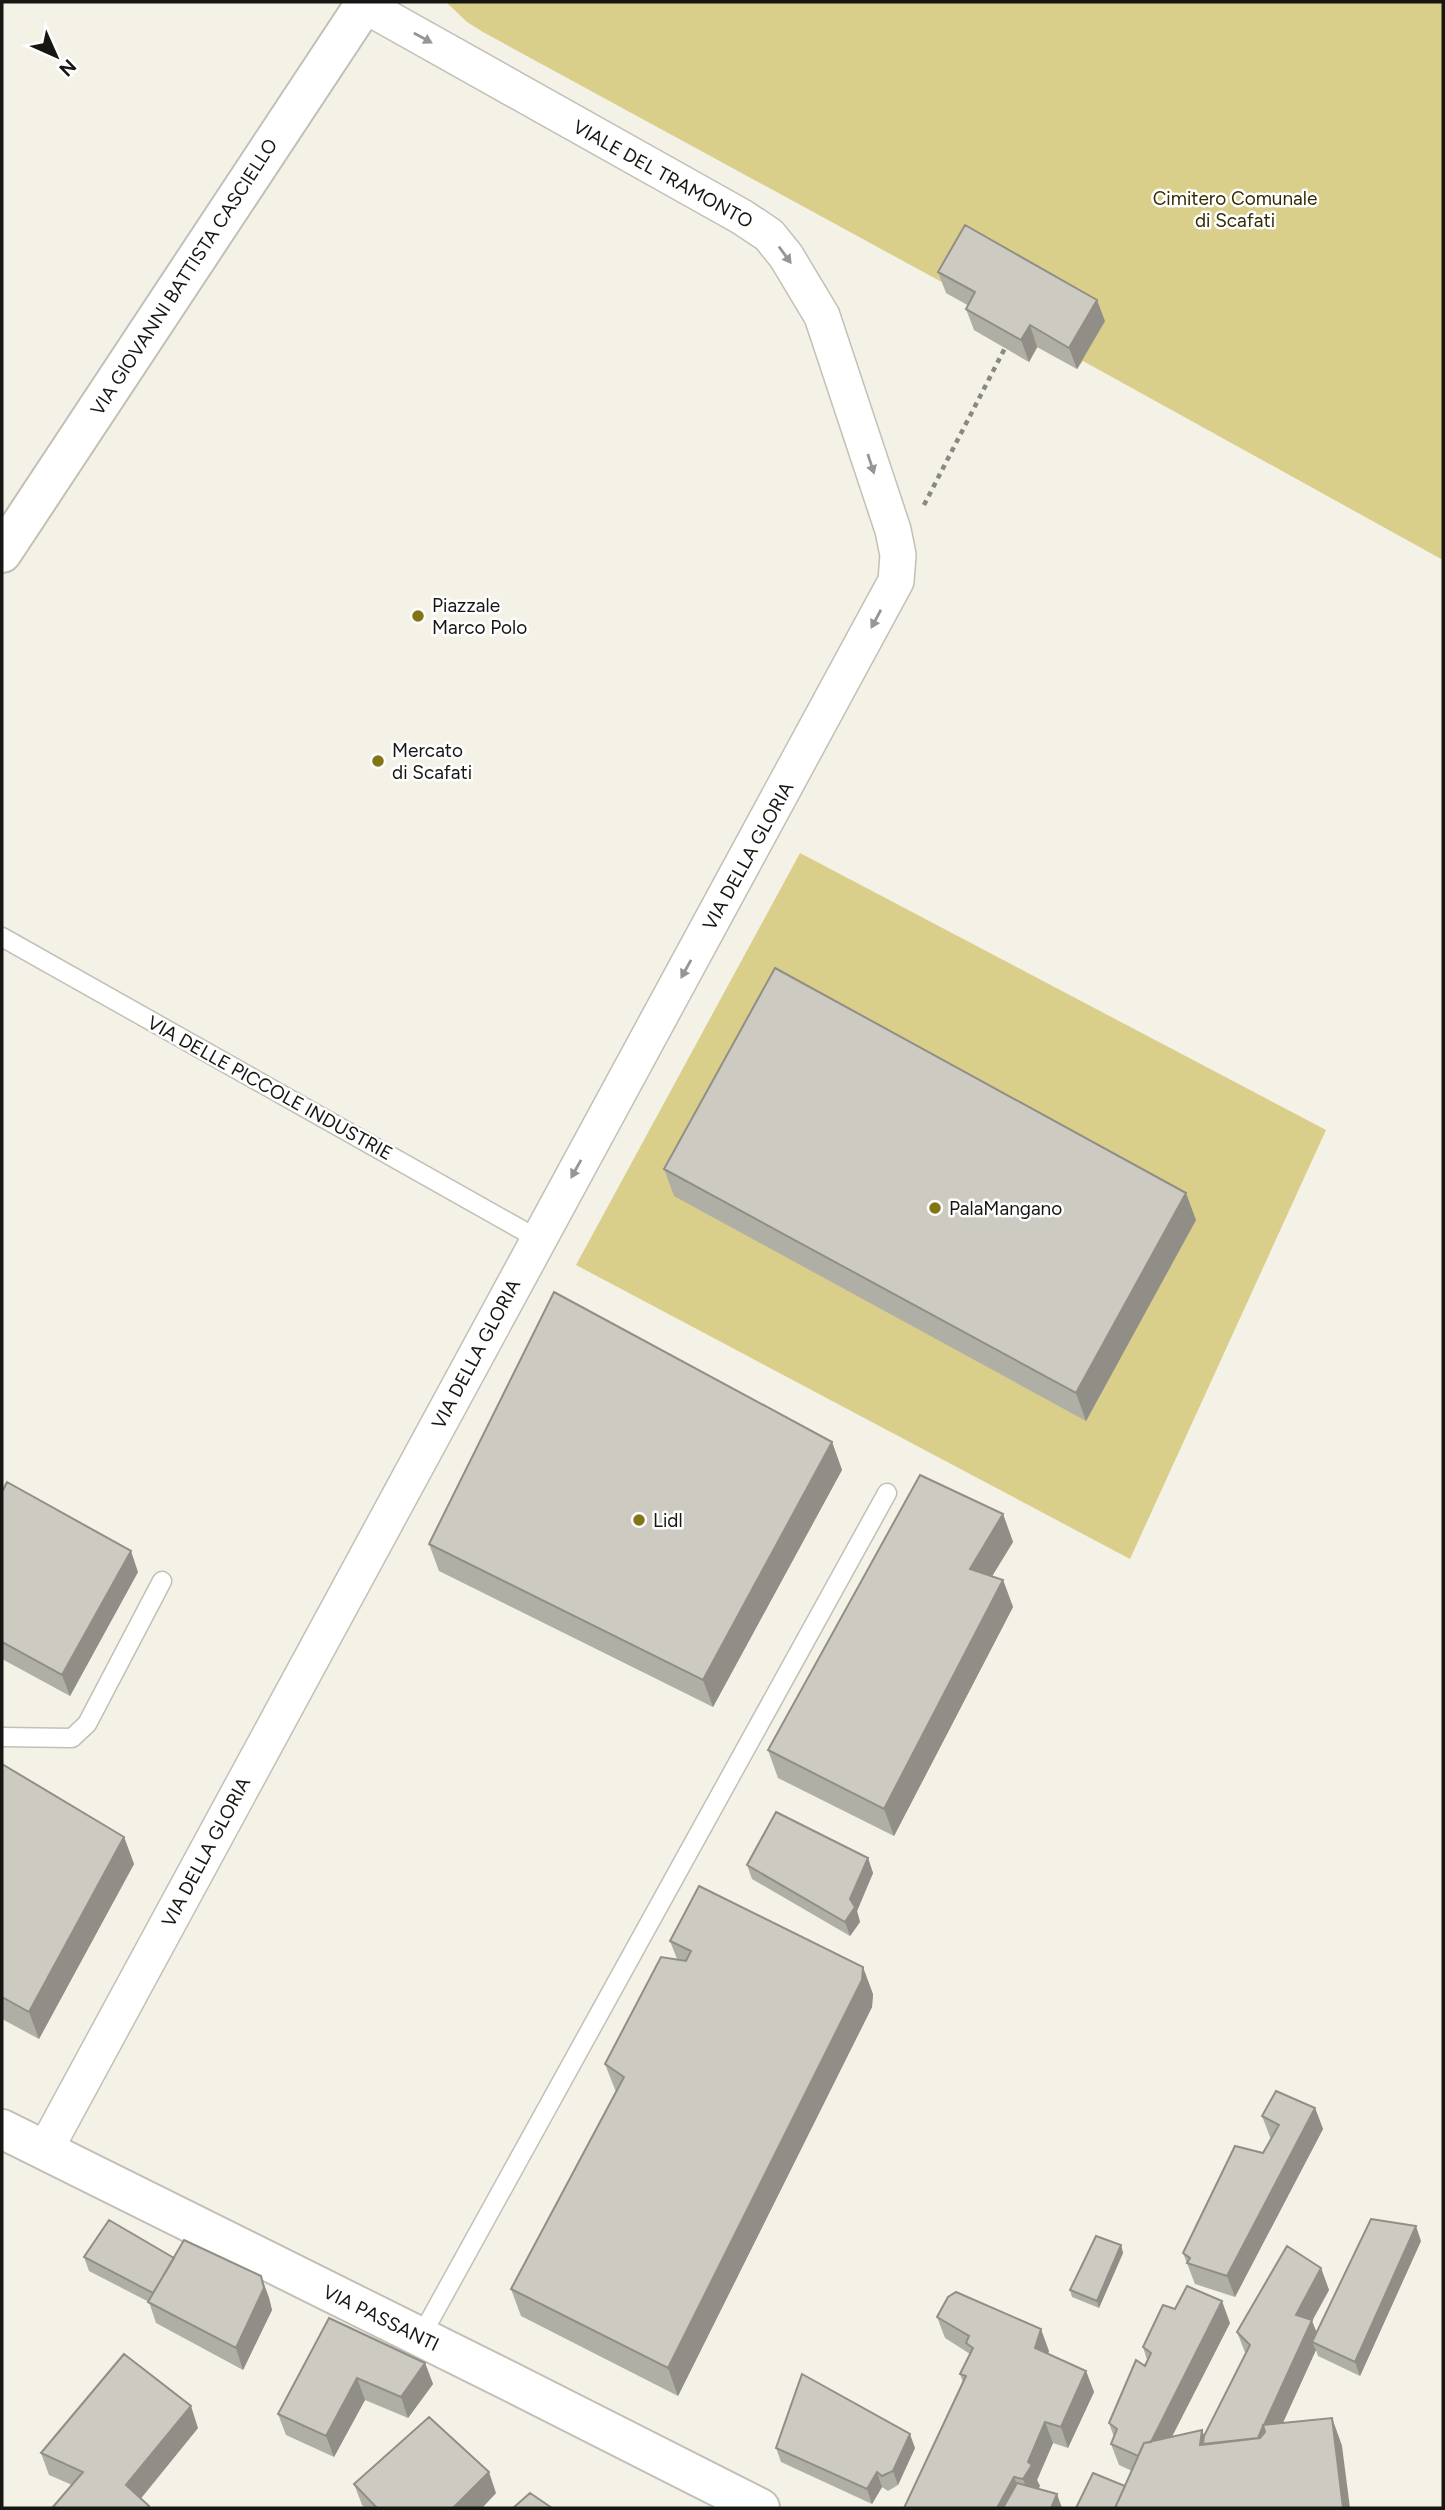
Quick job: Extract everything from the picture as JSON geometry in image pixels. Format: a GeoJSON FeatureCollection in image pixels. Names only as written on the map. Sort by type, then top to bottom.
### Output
{"type":"FeatureCollection","features":[{"type":"Feature","properties":{"kind":"street","name":"VIA GIOVANNI BATTISTA CASCIELLO"},"geometry":{"type":"LineString","coordinates":[[2,553],[365,3]]}},
{"type":"Feature","properties":{"kind":"street","name":"VIALE DEL TRAMONTO"},"geometry":{"type":"LineString","coordinates":[[365,3],[742,217],[769,235],[786,256],[822,316],[893,530],[898,555]]}},
{"type":"Feature","properties":{"kind":"street","name":"VIA DELLA GLORIA"},"geometry":{"type":"LineString","coordinates":[[45,2150],[896,581],[898,555]]}},
{"type":"Feature","properties":{"kind":"street","name":"VIA PASSANTI"},"geometry":{"type":"LineString","coordinates":[[2,2129],[760,2508]]}},
{"type":"Feature","properties":{"kind":"lane","name":"VIA DELLE PICCOLE INDUSTRIE"},"geometry":{"type":"LineString","coordinates":[[2,937],[538,1239]]}},
{"type":"Feature","properties":{"kind":"lane"},"geometry":{"type":"LineString","coordinates":[[420,2338],[887,1493]]}},
{"type":"Feature","properties":{"kind":"lane"},"geometry":{"type":"LineString","coordinates":[[2,1737],[72,1738],[86,1724],[162,1581]]}},
{"type":"Feature","properties":{"kind":"path"},"geometry":{"type":"LineString","coordinates":[[898,555],[1005,348]]}},
{"type":"Feature","properties":{"kind":"green space","name":"Cimitero Comunale di Scafati"},"geometry":{"type":"Polygon","coordinates":[[[446,2],[1443,2],[1443,560],[1083,361],[1077,369],[1038,347],[1029,362],[974,330],[983,314],[946,293],[949,286],[483,32],[467,22],[446,2]]]}},
{"type":"Feature","properties":{"kind":"green space"},"geometry":{"type":"Polygon","coordinates":[[[800,853],[1326,1130],[1130,1559],[576,1265],[800,853]]]}},
{"type":"Feature","properties":{"kind":"building"},"geometry":{"type":"Polygon","coordinates":[[[965,225],[1097,300],[1069,348],[1030,325],[1021,340],[966,309],[975,292],[938,272],[965,225]]]}},
{"type":"Feature","properties":{"kind":"building","name":"PalaMangano"},"geometry":{"type":"Polygon","coordinates":[[[775,968],[1186,1193],[1076,1393],[664,1169],[775,968]]]}},
{"type":"Feature","properties":{"kind":"building","name":"Lidl"},"geometry":{"type":"Polygon","coordinates":[[[554,1292],[832,1442],[703,1680],[429,1544],[554,1292]]]}},
{"type":"Feature","properties":{"kind":"building"},"geometry":{"type":"Polygon","coordinates":[[[920,1475],[1003,1514],[970,1569],[1003,1580],[884,1809],[768,1750],[920,1475]]]}},
{"type":"Feature","properties":{"kind":"building"},"geometry":{"type":"Polygon","coordinates":[[[7,1482],[131,1551],[62,1675],[2,1642],[2,1492],[7,1482]]]}},
{"type":"Feature","properties":{"kind":"building"},"geometry":{"type":"Polygon","coordinates":[[[2,1764],[124,1837],[29,2012],[2,1997],[2,1764]]]}},
{"type":"Feature","properties":{"kind":"building"},"geometry":{"type":"Polygon","coordinates":[[[776,1812],[868,1858],[850,1899],[855,1907],[845,1922],[747,1865],[776,1812]]]}},
{"type":"Feature","properties":{"kind":"building"},"geometry":{"type":"Polygon","coordinates":[[[699,1886],[863,1967],[862,1980],[668,2368],[511,2289],[624,2077],[605,2064],[661,1957],[686,1961],[691,1951],[670,1941],[699,1886]]]}},
{"type":"Feature","properties":{"kind":"building"},"geometry":{"type":"Polygon","coordinates":[[[1276,2091],[1315,2108],[1227,2276],[1187,2263],[1190,2258],[1183,2253],[1235,2146],[1263,2153],[1279,2125],[1262,2116],[1276,2091]]]}},
{"type":"Feature","properties":{"kind":"building"},"geometry":{"type":"Polygon","coordinates":[[[1371,2219],[1416,2226],[1355,2362],[1312,2342],[1371,2219]]]}},
{"type":"Feature","properties":{"kind":"building"},"geometry":{"type":"Polygon","coordinates":[[[109,2220],[174,2258],[153,2293],[84,2257],[109,2220]]]}},
{"type":"Feature","properties":{"kind":"building"},"geometry":{"type":"Polygon","coordinates":[[[1096,2236],[1121,2245],[1097,2301],[1070,2290],[1096,2236]]]}},
{"type":"Feature","properties":{"kind":"building"},"geometry":{"type":"Polygon","coordinates":[[[184,2240],[261,2276],[264,2288],[236,2348],[148,2302],[184,2240]]]}},
{"type":"Feature","properties":{"kind":"building"},"geometry":{"type":"Polygon","coordinates":[[[1287,2246],[1321,2268],[1296,2315],[1312,2320],[1258,2438],[1203,2444],[1204,2436],[1250,2345],[1237,2332],[1287,2246]]]}},
{"type":"Feature","properties":{"kind":"building"},"geometry":{"type":"Polygon","coordinates":[[[1187,2286],[1222,2301],[1151,2442],[1144,2443],[1138,2456],[1111,2444],[1117,2429],[1109,2423],[1136,2360],[1145,2366],[1151,2353],[1143,2347],[1163,2305],[1175,2309],[1187,2286]]]}},
{"type":"Feature","properties":{"kind":"building"},"geometry":{"type":"Polygon","coordinates":[[[956,2292],[1041,2329],[1035,2348],[1086,2371],[1061,2427],[1045,2422],[1028,2462],[1032,2465],[1023,2479],[1014,2477],[997,2508],[904,2508],[966,2376],[960,2374],[973,2348],[966,2343],[969,2336],[937,2317],[948,2297],[956,2292]]]}},
{"type":"Feature","properties":{"kind":"building"},"geometry":{"type":"Polygon","coordinates":[[[329,2318],[425,2363],[401,2397],[357,2378],[326,2436],[278,2414],[329,2318]]]}},
{"type":"Feature","properties":{"kind":"building"},"geometry":{"type":"Polygon","coordinates":[[[124,2354],[191,2406],[126,2485],[149,2506],[52,2508],[83,2472],[41,2453],[124,2354]]]}},
{"type":"Feature","properties":{"kind":"building"},"geometry":{"type":"Polygon","coordinates":[[[802,2374],[910,2434],[893,2471],[882,2476],[877,2472],[867,2489],[776,2448],[802,2374]]]}},
{"type":"Feature","properties":{"kind":"building"},"geometry":{"type":"Polygon","coordinates":[[[429,2417],[489,2472],[453,2508],[377,2508],[354,2484],[429,2417]]]}},
{"type":"Feature","properties":{"kind":"building"},"geometry":{"type":"Polygon","coordinates":[[[1332,2418],[1343,2508],[1115,2508],[1144,2443],[1202,2430],[1200,2445],[1260,2438],[1265,2432],[1263,2425],[1332,2418]]]}},
{"type":"Feature","properties":{"kind":"building"},"geometry":{"type":"Polygon","coordinates":[[[1093,2473],[1125,2486],[1115,2508],[1076,2508],[1093,2473]]]}},
{"type":"Feature","properties":{"kind":"building"},"geometry":{"type":"Polygon","coordinates":[[[1017,2483],[1057,2494],[1051,2508],[1003,2508],[1017,2483]]]}},
{"type":"Feature","properties":{"kind":"building"},"geometry":{"type":"Polygon","coordinates":[[[530,2493],[552,2508],[513,2508],[530,2493]]]}},
{"type":"Feature","properties":{"kind":"place","name":"Piazzale Marco Polo"},"geometry":{"type":"Point","coordinates":[418,616]}},
{"type":"Feature","properties":{"kind":"place","name":"Mercato di Scafati"},"geometry":{"type":"Point","coordinates":[378,761]}},
{"type":"Feature","properties":{"kind":"place","name":"PalaMangano"},"geometry":{"type":"Point","coordinates":[935,1208]}},
{"type":"Feature","properties":{"kind":"place","name":"Lidl"},"geometry":{"type":"Point","coordinates":[639,1520]}}]}
